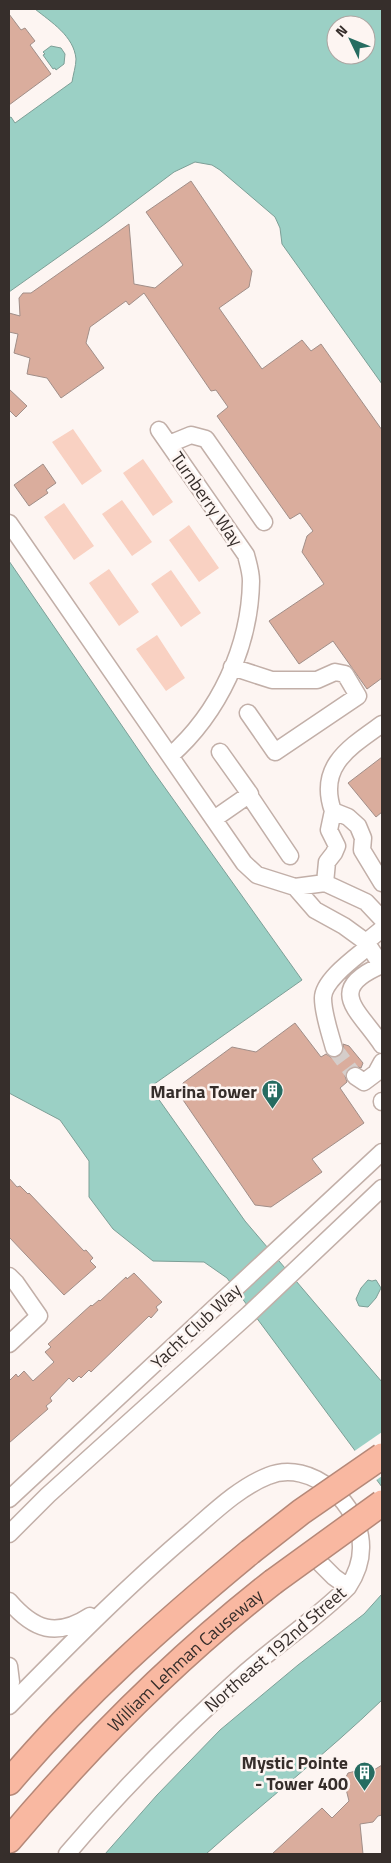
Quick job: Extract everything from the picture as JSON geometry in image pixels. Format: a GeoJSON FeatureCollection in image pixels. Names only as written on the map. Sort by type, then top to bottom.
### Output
{"type":"FeatureCollection","features":[{"type":"Feature","properties":{"kind":"highway"},"geometry":{"type":"LineString","coordinates":[[9,1768],[68,1717],[141,1646],[250,1552],[301,1512],[382,1456]]}},
{"type":"Feature","properties":{"kind":"highway","name":"William Lehman Causeway"},"geometry":{"type":"LineString","coordinates":[[9,1840],[75,1764],[168,1671],[273,1582],[382,1503]]}},
{"type":"Feature","properties":{"kind":"highway"},"geometry":{"type":"LineString","coordinates":[[9,1782],[68,1717]]}},
{"type":"Feature","properties":{"kind":"highway"},"geometry":{"type":"LineString","coordinates":[[16,1854],[75,1764]]}},
{"type":"Feature","properties":{"kind":"street","name":"Turnberry Way"},"geometry":{"type":"LineString","coordinates":[[159,430],[246,555],[251,579],[248,614],[224,687],[206,717],[186,742],[170,756]]}},
{"type":"Feature","properties":{"kind":"street"},"geometry":{"type":"LineString","coordinates":[[169,444],[191,435],[206,439],[264,522]]}},
{"type":"Feature","properties":{"kind":"street"},"geometry":{"type":"LineString","coordinates":[[9,523],[244,863],[257,875],[295,887],[325,883],[366,902],[382,919]]}},
{"type":"Feature","properties":{"kind":"street"},"geometry":{"type":"LineString","coordinates":[[232,667],[272,680],[317,680],[335,672],[345,674],[358,696],[275,752],[248,713]]}},
{"type":"Feature","properties":{"kind":"street"},"geometry":{"type":"LineString","coordinates":[[325,883],[327,862],[337,846],[330,830],[333,811],[328,797],[329,778],[337,762],[348,749],[382,724]]}},
{"type":"Feature","properties":{"kind":"street"},"geometry":{"type":"LineString","coordinates":[[220,752],[290,856]]}},
{"type":"Feature","properties":{"kind":"street"},"geometry":{"type":"LineString","coordinates":[[214,819],[249,795]]}},
{"type":"Feature","properties":{"kind":"street"},"geometry":{"type":"LineString","coordinates":[[333,811],[348,816],[358,826],[363,838],[362,850],[382,883]]}},
{"type":"Feature","properties":{"kind":"street"},"geometry":{"type":"LineString","coordinates":[[295,887],[315,910],[344,926],[367,944],[382,965],[367,971],[357,978],[352,985],[352,1006],[382,1045]]}},
{"type":"Feature","properties":{"kind":"street"},"geometry":{"type":"LineString","coordinates":[[334,1048],[322,997],[334,976],[382,929]]}},
{"type":"Feature","properties":{"kind":"street"},"geometry":{"type":"LineString","coordinates":[[325,1011],[352,1006]]}},
{"type":"Feature","properties":{"kind":"street"},"geometry":{"type":"LineString","coordinates":[[355,1076],[364,1082],[376,1073],[382,1062]]}},
{"type":"Feature","properties":{"kind":"street","name":"Yacht Club Way"},"geometry":{"type":"LineString","coordinates":[[9,1499],[382,1152]]}},
{"type":"Feature","properties":{"kind":"street","name":"Yacht Club Way"},"geometry":{"type":"LineString","coordinates":[[9,1534],[48,1495],[249,1314],[382,1188]]}},
{"type":"Feature","properties":{"kind":"street"},"geometry":{"type":"LineString","coordinates":[[9,1276],[39,1316],[9,1344]]}},
{"type":"Feature","properties":{"kind":"street","name":"Northeast 192nd Street"},"geometry":{"type":"LineString","coordinates":[[9,1706],[112,1601],[232,1498],[260,1480],[275,1473],[305,1474],[319,1480],[340,1498],[352,1516],[359,1532],[361,1548],[357,1572],[348,1587],[247,1671],[185,1728],[67,1854]]}},
{"type":"Feature","properties":{"kind":"street"},"geometry":{"type":"LineString","coordinates":[[314,1557],[334,1577],[348,1587]]}},
{"type":"Feature","properties":{"kind":"street"},"geometry":{"type":"LineString","coordinates":[[9,1601],[27,1618],[40,1626],[56,1629],[78,1624],[112,1601]]}},
{"type":"Feature","properties":{"kind":"street"},"geometry":{"type":"LineString","coordinates":[[9,1666],[11,1682],[9,1690]]}},
{"type":"Feature","properties":{"kind":"shaded area"},"geometry":{"type":"Polygon","coordinates":[[[73,429],[102,471],[82,485],[52,442],[73,429]]]}},
{"type":"Feature","properties":{"kind":"shaded area"},"geometry":{"type":"Polygon","coordinates":[[[143,459],[173,502],[153,516],[123,473],[143,459]]]}},
{"type":"Feature","properties":{"kind":"shaded area"},"geometry":{"type":"Polygon","coordinates":[[[122,500],[152,542],[132,556],[102,514],[122,500]]]}},
{"type":"Feature","properties":{"kind":"shaded area"},"geometry":{"type":"Polygon","coordinates":[[[64,503],[94,546],[74,560],[44,517],[64,503]]]}},
{"type":"Feature","properties":{"kind":"shaded area"},"geometry":{"type":"Polygon","coordinates":[[[189,525],[219,568],[199,582],[169,540],[189,525]]]}},
{"type":"Feature","properties":{"kind":"shaded area"},"geometry":{"type":"Polygon","coordinates":[[[109,569],[139,612],[119,626],[89,583],[109,569]]]}},
{"type":"Feature","properties":{"kind":"shaded area"},"geometry":{"type":"Polygon","coordinates":[[[171,570],[201,613],[181,627],[151,584],[171,570]]]}},
{"type":"Feature","properties":{"kind":"shaded area"},"geometry":{"type":"Polygon","coordinates":[[[157,635],[185,678],[166,691],[136,649],[157,635]]]}},
{"type":"Feature","properties":{"kind":"water"},"geometry":{"type":"Polygon","coordinates":[[[35,9],[382,9],[382,384],[282,244],[280,228],[275,217],[212,165],[195,162],[174,172],[9,292],[9,118],[11,117],[15,123],[72,82],[76,62],[74,51],[66,36],[35,9]]]}},
{"type":"Feature","properties":{"kind":"water"},"geometry":{"type":"Polygon","coordinates":[[[51,46],[61,48],[65,54],[64,64],[56,70],[55,68],[53,69],[43,55],[45,54],[43,52],[51,46]]]}},
{"type":"Feature","properties":{"kind":"water"},"geometry":{"type":"Polygon","coordinates":[[[9,561],[153,771],[302,980],[150,1087],[245,1221],[382,1382],[382,1487],[227,1278],[204,1262],[153,1261],[113,1229],[89,1197],[89,1161],[60,1120],[9,1093],[9,561]]]}},
{"type":"Feature","properties":{"kind":"water"},"geometry":{"type":"Polygon","coordinates":[[[368,1280],[376,1280],[381,1288],[376,1298],[368,1307],[359,1306],[356,1299],[361,1288],[368,1280]]]}},
{"type":"Feature","properties":{"kind":"water"},"geometry":{"type":"Polygon","coordinates":[[[382,1594],[382,1700],[361,1720],[206,1854],[105,1854],[157,1795],[220,1730],[298,1665],[364,1614],[382,1594]]]}},
{"type":"Feature","properties":{"kind":"pier"},"geometry":{"type":"Polygon","coordinates":[[[382,1432],[382,1476],[375,1481],[353,1452],[382,1432]]]}},
{"type":"Feature","properties":{"kind":"building"},"geometry":{"type":"Polygon","coordinates":[[[9,14],[21,30],[25,28],[35,41],[30,45],[51,74],[9,105],[9,14]]]}},
{"type":"Feature","properties":{"kind":"building"},"geometry":{"type":"Polygon","coordinates":[[[191,181],[252,271],[249,287],[219,308],[262,369],[302,340],[311,351],[321,344],[382,430],[382,678],[367,689],[333,641],[299,664],[269,621],[324,584],[302,552],[307,536],[313,531],[300,513],[290,519],[217,416],[228,407],[216,390],[211,391],[144,293],[129,305],[126,301],[90,327],[86,343],[104,368],[61,398],[47,378],[27,374],[30,358],[14,353],[18,334],[9,332],[9,313],[20,316],[19,298],[23,293],[31,293],[129,224],[134,284],[155,288],[183,265],[146,212],[191,181]]]}},
{"type":"Feature","properties":{"kind":"building"},"geometry":{"type":"Polygon","coordinates":[[[9,389],[27,406],[16,417],[9,410],[9,389]]]}},
{"type":"Feature","properties":{"kind":"building"},"geometry":{"type":"Polygon","coordinates":[[[43,464],[56,483],[46,490],[48,493],[29,506],[14,485],[43,464]]]}},
{"type":"Feature","properties":{"kind":"building"},"geometry":{"type":"Polygon","coordinates":[[[382,757],[382,812],[376,817],[348,783],[382,757]]]}},
{"type":"Feature","properties":{"kind":"building","name":"Marina Tower"},"geometry":{"type":"Polygon","coordinates":[[[295,1023],[321,1057],[326,1054],[332,1058],[341,1055],[344,1050],[343,1044],[349,1046],[363,1063],[361,1068],[355,1066],[347,1070],[345,1076],[347,1082],[340,1088],[364,1123],[312,1159],[322,1172],[271,1207],[255,1205],[181,1097],[183,1083],[232,1047],[256,1052],[295,1023]]]}},
{"type":"Feature","properties":{"kind":"building"},"geometry":{"type":"Polygon","coordinates":[[[9,1178],[17,1187],[20,1186],[29,1193],[84,1251],[86,1250],[93,1258],[90,1261],[96,1267],[64,1295],[9,1237],[9,1178]]]}},
{"type":"Feature","properties":{"kind":"building"},"geometry":{"type":"Polygon","coordinates":[[[134,1273],[162,1302],[156,1307],[158,1310],[151,1318],[149,1316],[91,1372],[89,1370],[81,1378],[79,1376],[73,1382],[69,1378],[50,1398],[52,1401],[46,1406],[48,1409],[9,1443],[9,1381],[16,1374],[18,1377],[24,1371],[33,1381],[54,1362],[45,1352],[51,1347],[48,1344],[91,1305],[100,1301],[126,1277],[127,1279],[134,1273]]]}},
{"type":"Feature","properties":{"kind":"building"},"geometry":{"type":"Polygon","coordinates":[[[382,1765],[382,1815],[378,1816],[373,1822],[360,1824],[363,1854],[272,1854],[322,1808],[332,1818],[349,1801],[344,1781],[348,1773],[364,1769],[369,1773],[382,1765]]]}},
{"type":"Feature","properties":{"kind":"tunnel"},"geometry":{"type":"LineString","coordinates":[[334,1048],[355,1076]]}},
{"type":"Feature","properties":{"kind":"place","name":"Marina Tower"},"geometry":{"type":"Point","coordinates":[273,1110]}},
{"type":"Feature","properties":{"kind":"place","name":"Mystic Pointe - Tower 400"},"geometry":{"type":"Point","coordinates":[364,1791]}}]}
